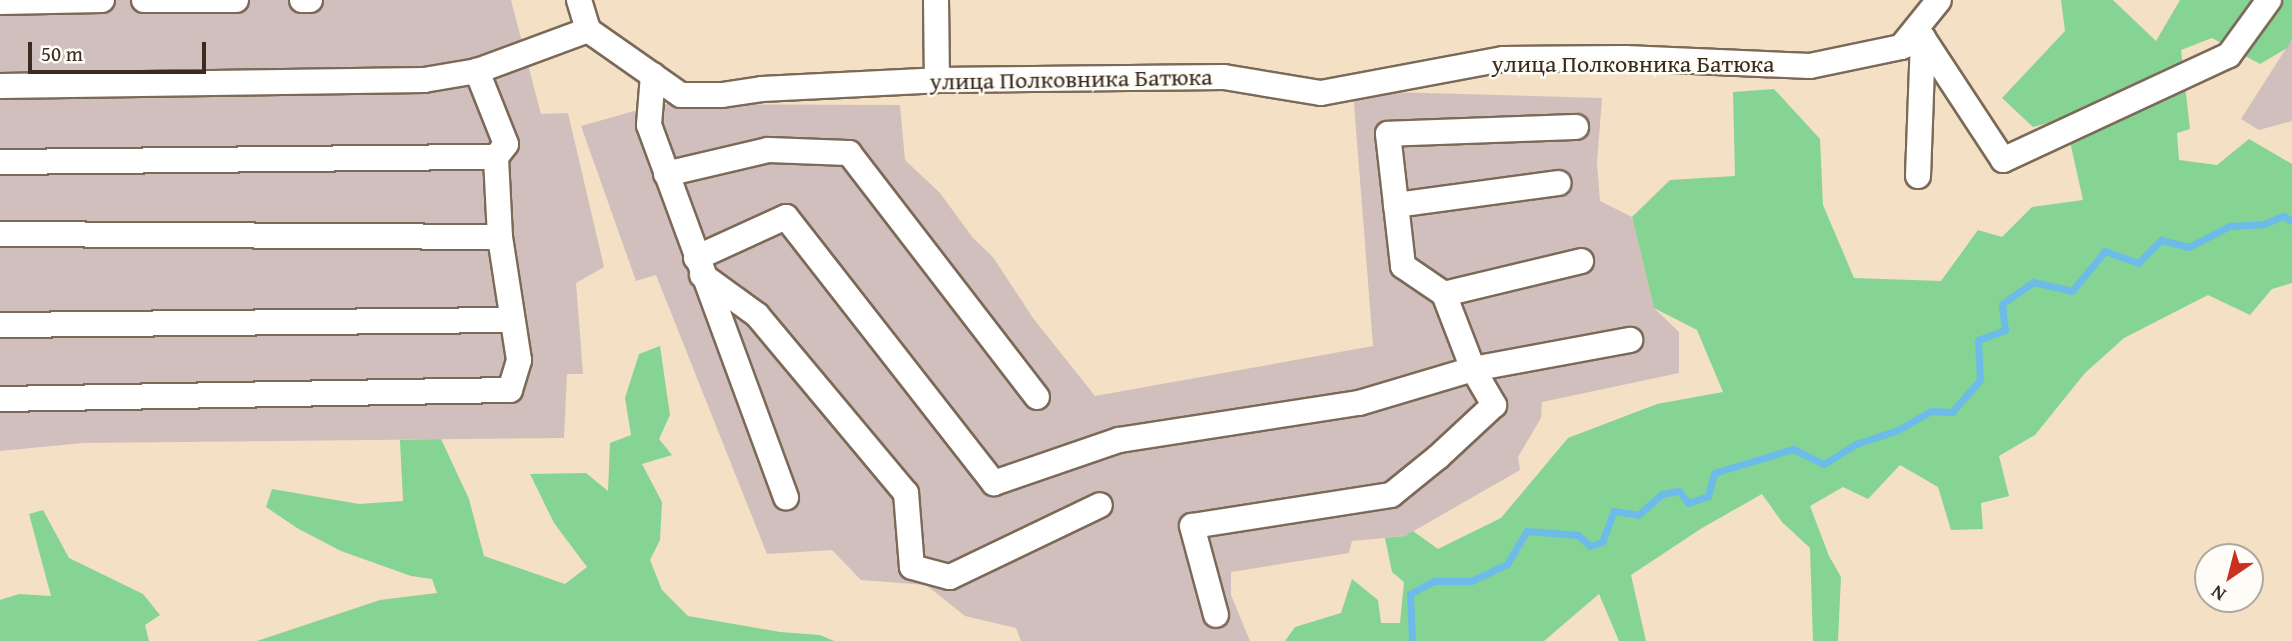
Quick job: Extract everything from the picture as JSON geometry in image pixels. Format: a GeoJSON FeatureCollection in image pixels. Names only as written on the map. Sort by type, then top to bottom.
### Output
{"type":"FeatureCollection","features":[{"type":"Feature","properties":{"kind":"street"},"geometry":{"type":"LineString","coordinates":[[0,2],[102,0]]}},
{"type":"Feature","properties":{"kind":"street"},"geometry":{"type":"LineString","coordinates":[[144,0],[236,0]]}},
{"type":"Feature","properties":{"kind":"street"},"geometry":{"type":"LineString","coordinates":[[302,0],[310,0]]}},
{"type":"Feature","properties":{"kind":"street"},"geometry":{"type":"LineString","coordinates":[[0,86],[424,80],[477,71],[588,30],[579,0]]}},
{"type":"Feature","properties":{"kind":"street"},"geometry":{"type":"LineString","coordinates":[[936,0],[937,80]]}},
{"type":"Feature","properties":{"kind":"street"},"geometry":{"type":"LineString","coordinates":[[1918,176],[1912,43],[1939,0]]}},
{"type":"Feature","properties":{"kind":"street"},"geometry":{"type":"LineString","coordinates":[[1912,43],[2003,160],[2229,55],[2269,0]]}},
{"type":"Feature","properties":{"kind":"street","name":"улица Полковника Батюка"},"geometry":{"type":"LineString","coordinates":[[588,30],[681,95],[722,95],[762,89],[937,80],[1224,77],[1321,93],[1503,59],[1625,58],[1810,66],[1912,43]]}},
{"type":"Feature","properties":{"kind":"street"},"geometry":{"type":"LineString","coordinates":[[0,400],[510,390],[519,360],[500,237],[496,157],[506,144],[477,71]]}},
{"type":"Feature","properties":{"kind":"street"},"geometry":{"type":"LineString","coordinates":[[653,75],[649,125],[786,498]]}},
{"type":"Feature","properties":{"kind":"street"},"geometry":{"type":"LineString","coordinates":[[1216,615],[1192,526],[1391,495],[1438,457],[1494,405],[1473,369],[1444,294],[1402,267],[1388,134],[1576,127]]}},
{"type":"Feature","properties":{"kind":"street"},"geometry":{"type":"LineString","coordinates":[[666,174],[768,150],[849,153],[1037,397]]}},
{"type":"Feature","properties":{"kind":"street"},"geometry":{"type":"LineString","coordinates":[[0,162],[496,157]]}},
{"type":"Feature","properties":{"kind":"street"},"geometry":{"type":"LineString","coordinates":[[1396,205],[1559,183]]}},
{"type":"Feature","properties":{"kind":"street"},"geometry":{"type":"LineString","coordinates":[[699,266],[786,217],[994,483],[1119,440],[1359,403],[1473,369],[1630,340]]}},
{"type":"Feature","properties":{"kind":"street"},"geometry":{"type":"LineString","coordinates":[[0,234],[500,237]]}},
{"type":"Feature","properties":{"kind":"street"},"geometry":{"type":"LineString","coordinates":[[1444,294],[1581,261]]}},
{"type":"Feature","properties":{"kind":"street"},"geometry":{"type":"LineString","coordinates":[[699,266],[757,315],[905,494],[912,567],[950,577],[1100,505]]}},
{"type":"Feature","properties":{"kind":"street"},"geometry":{"type":"LineString","coordinates":[[0,325],[512,320]]}},
{"type":"Feature","properties":{"kind":"shaded area"},"geometry":{"type":"Polygon","coordinates":[[[0,0],[511,0],[541,114],[568,113],[604,267],[576,283],[583,374],[567,374],[564,438],[83,443],[0,451],[0,0]]]}},
{"type":"Feature","properties":{"kind":"shaded area"},"geometry":{"type":"Polygon","coordinates":[[[2292,39],[2292,121],[2259,130],[2241,119],[2292,39]]]}},
{"type":"Feature","properties":{"kind":"shaded area"},"geometry":{"type":"Polygon","coordinates":[[[1353,91],[1602,98],[1597,163],[1600,201],[1632,217],[1654,308],[1679,332],[1679,373],[1542,402],[1541,418],[1518,457],[1520,470],[1405,536],[1352,541],[1349,553],[1231,572],[1231,595],[1250,641],[1021,641],[1016,628],[965,616],[926,585],[861,580],[832,550],[767,554],[656,275],[636,281],[581,126],[659,104],[900,105],[905,160],[940,193],[973,238],[993,257],[1033,318],[1095,396],[1373,346],[1353,91]]]}},
{"type":"Feature","properties":{"kind":"green space"},"geometry":{"type":"Polygon","coordinates":[[[2061,0],[2113,0],[2156,41],[2180,0],[2292,0],[2292,39],[2287,48],[2260,64],[2212,38],[2181,50],[2190,129],[2177,133],[2179,160],[2217,165],[2249,139],[2292,164],[2292,283],[2272,289],[2250,315],[2208,295],[2124,338],[2085,373],[2035,435],[1999,456],[2009,496],[1981,503],[1983,529],[1951,530],[1938,487],[1900,465],[1868,499],[1843,487],[1810,506],[1829,556],[1841,577],[1838,641],[1813,641],[1810,548],[1782,522],[1762,494],[1702,528],[1631,575],[1646,641],[1619,641],[1599,594],[1544,641],[1285,641],[1295,627],[1341,613],[1352,579],[1378,600],[1381,623],[1400,623],[1404,582],[1392,572],[1385,538],[1405,536],[1413,531],[1438,549],[1501,518],[1568,438],[1657,404],[1723,392],[1697,330],[1654,308],[1632,217],[1670,180],[1735,176],[1733,92],[1774,89],[1820,139],[1823,205],[1854,278],[1941,281],[1978,230],[2002,237],[2032,207],[2083,200],[2065,119],[2033,127],[2002,98],[2065,31],[2061,0]]]}},
{"type":"Feature","properties":{"kind":"green space"},"geometry":{"type":"Polygon","coordinates":[[[660,346],[670,415],[659,439],[672,455],[642,464],[662,502],[660,540],[650,560],[662,590],[688,616],[780,632],[820,635],[834,641],[257,641],[380,600],[437,593],[432,579],[411,576],[341,551],[297,528],[266,507],[272,489],[359,504],[403,501],[400,440],[441,439],[469,499],[484,556],[565,584],[587,567],[554,523],[530,474],[586,473],[608,491],[610,443],[631,435],[625,398],[639,354],[660,346]]]}},
{"type":"Feature","properties":{"kind":"green space"},"geometry":{"type":"Polygon","coordinates":[[[43,510],[69,558],[143,594],[160,615],[145,625],[149,641],[0,641],[0,600],[19,594],[51,596],[29,514],[43,510]]]}},
{"type":"Feature","properties":{"kind":"waterway"},"geometry":{"type":"LineString","coordinates":[[1412,641],[1410,594],[1433,581],[1471,581],[1507,564],[1527,531],[1578,535],[1590,546],[1602,542],[1614,511],[1638,515],[1662,494],[1679,491],[1688,503],[1708,496],[1714,473],[1793,449],[1824,464],[1856,444],[1898,430],[1931,411],[1952,412],[1980,380],[1978,340],[2005,330],[2002,304],[2033,282],[2072,291],[2105,251],[2138,263],[2161,240],[2189,247],[2229,226],[2264,224],[2283,216],[2292,221]]}}]}
